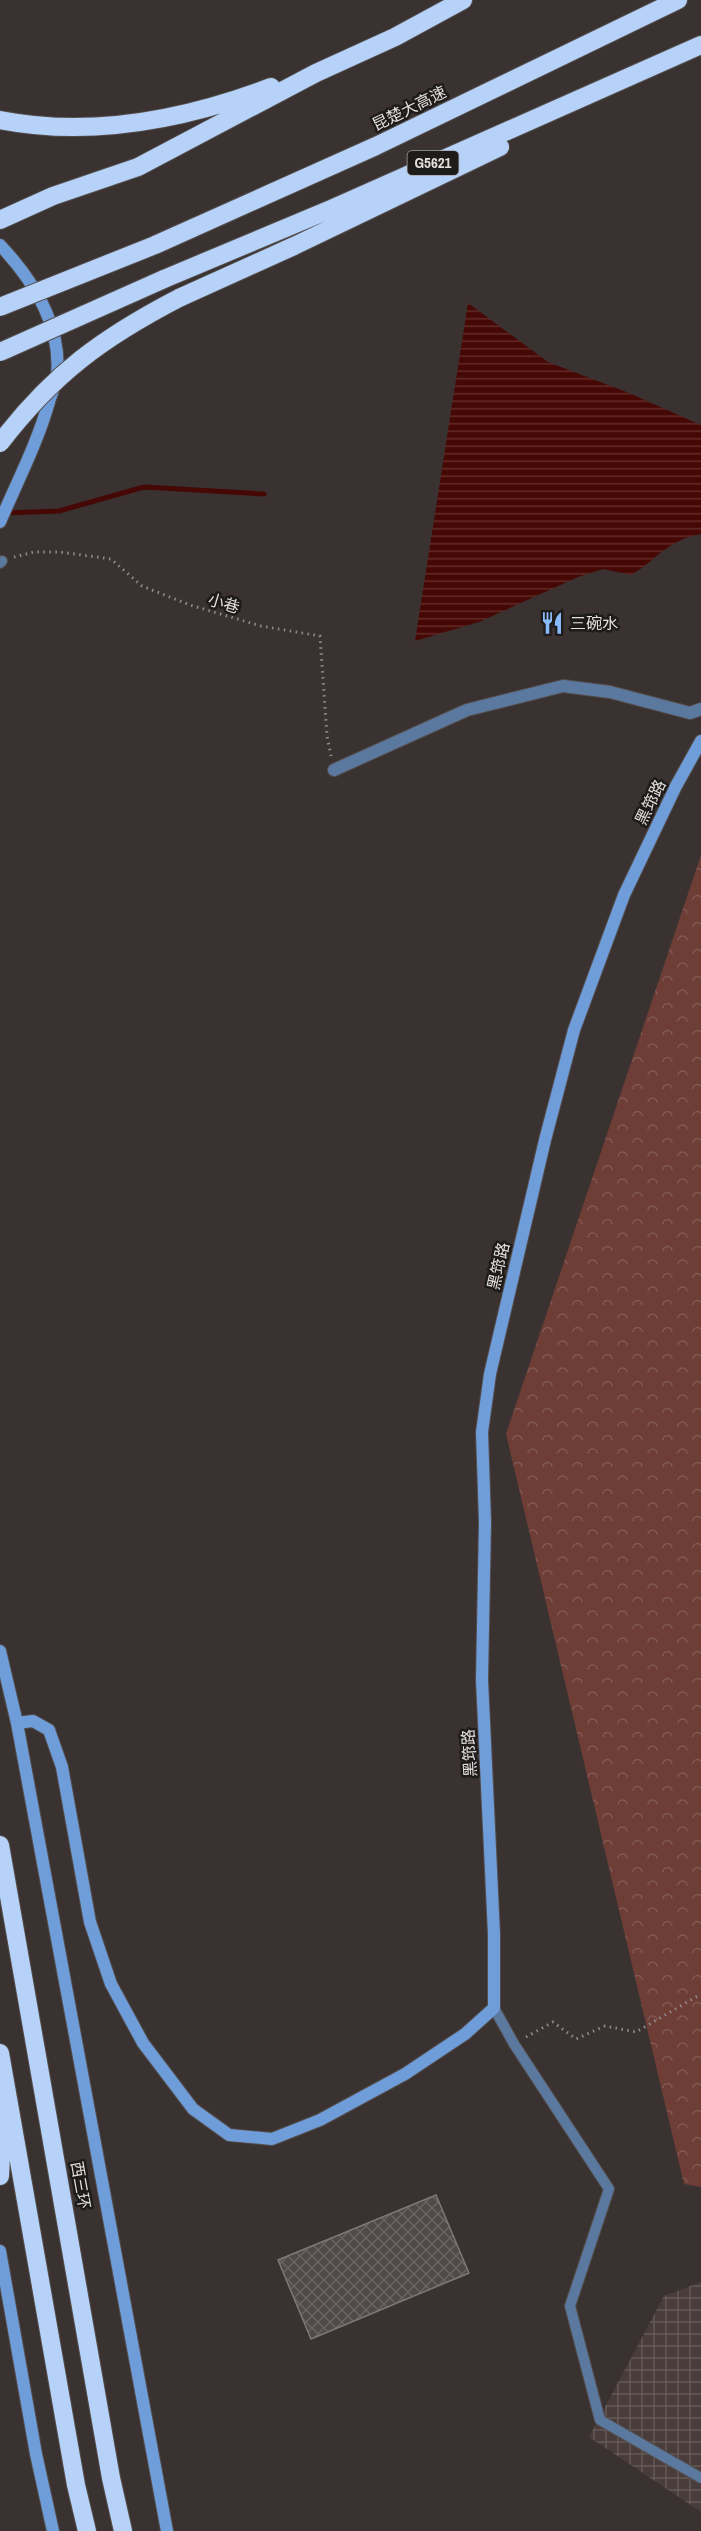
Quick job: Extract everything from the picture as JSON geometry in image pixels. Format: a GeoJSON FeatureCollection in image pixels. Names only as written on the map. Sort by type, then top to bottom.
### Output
{"type":"FeatureCollection","features":[{"type":"Feature","properties":{"kind":"highway"},"geometry":{"type":"LineString","coordinates":[[0,220],[53,196],[138,167],[316,73],[395,36],[463,0]]}},
{"type":"Feature","properties":{"kind":"highway","name":"昆楚大高速"},"geometry":{"type":"LineString","coordinates":[[0,307],[154,245],[376,146],[678,0]]}},
{"type":"Feature","properties":{"kind":"highway"},"geometry":{"type":"LineString","coordinates":[[0,120],[70,128],[130,124],[171,117],[256,92],[395,36]]}},
{"type":"Feature","properties":{"kind":"highway"},"geometry":{"type":"LineString","coordinates":[[0,443],[41,394],[70,367],[106,339],[179,298],[305,241],[701,47]]}},
{"type":"Feature","properties":{"kind":"highway","name":"G5621"},"geometry":{"type":"LineString","coordinates":[[0,352],[701,47]]}},
{"type":"Feature","properties":{"kind":"highway","name":"西三环"},"geometry":{"type":"LineString","coordinates":[[0,1845],[111,2478],[123,2531]]}},
{"type":"Feature","properties":{"kind":"highway"},"geometry":{"type":"LineString","coordinates":[[0,2053],[76,2485],[87,2531]]}},
{"type":"Feature","properties":{"kind":"highway"},"geometry":{"type":"LineString","coordinates":[[0,2176],[5,2083]]}},
{"type":"Feature","properties":{"kind":"main road"},"geometry":{"type":"LineString","coordinates":[[0,245],[17,263],[39,294],[54,332],[57,376],[41,429],[0,522]]}},
{"type":"Feature","properties":{"kind":"main road","name":"黑筇路"},"geometry":{"type":"LineString","coordinates":[[494,2008],[494,1934],[482,1680],[485,1522],[482,1432],[490,1374],[545,1140],[574,1030],[624,894],[676,786],[701,741]]}},
{"type":"Feature","properties":{"kind":"main road"},"geometry":{"type":"LineString","coordinates":[[0,1651],[17,1724],[167,2531]]}},
{"type":"Feature","properties":{"kind":"main road"},"geometry":{"type":"LineString","coordinates":[[17,1724],[33,1721],[49,1730],[62,1767],[90,1922],[111,1984],[143,2043],[193,2109],[229,2135],[272,2139],[320,2120],[405,2074],[465,2034],[494,2008]]}},
{"type":"Feature","properties":{"kind":"main road"},"geometry":{"type":"LineString","coordinates":[[0,2251],[36,2454],[53,2531]]}},
{"type":"Feature","properties":{"kind":"street"},"geometry":{"type":"LineString","coordinates":[[334,770],[467,710],[563,686],[610,692],[690,713],[701,709]]}},
{"type":"Feature","properties":{"kind":"lane"},"geometry":{"type":"LineString","coordinates":[[494,2008],[514,2044],[609,2189],[570,2306],[600,2420],[701,2478]]}},
{"type":"Feature","properties":{"kind":"path","name":"小巷"},"geometry":{"type":"LineString","coordinates":[[1,562],[34,552],[60,552],[111,559],[142,586],[190,605],[261,626],[320,636],[327,736],[334,770]]}},
{"type":"Feature","properties":{"kind":"path"},"geometry":{"type":"LineString","coordinates":[[514,2044],[553,2022],[576,2039],[605,2026],[636,2032],[701,1995]]}},
{"type":"Feature","properties":{"kind":"shaded area","name":"三碗水"},"geometry":{"type":"Polygon","coordinates":[[[468,303],[548,362],[629,393],[701,425],[701,534],[671,545],[631,575],[603,569],[578,577],[479,622],[415,641],[468,303]]]}},
{"type":"Feature","properties":{"kind":"shaded area"},"geometry":{"type":"Polygon","coordinates":[[[701,2282],[701,2512],[589,2437],[664,2296],[701,2282]]]}},
{"type":"Feature","properties":{"kind":"green space"},"geometry":{"type":"Polygon","coordinates":[[[701,855],[701,2187],[684,2184],[506,1434],[701,855]]]}},
{"type":"Feature","properties":{"kind":"building"},"geometry":{"type":"Polygon","coordinates":[[[436,2195],[469,2273],[311,2339],[278,2260],[436,2195]]]}},
{"type":"Feature","properties":{"kind":"waterway"},"geometry":{"type":"LineString","coordinates":[[6,513],[59,511],[144,487],[264,494]]}},
{"type":"Feature","properties":{"kind":"place","name":"三碗水"},"geometry":{"type":"Point","coordinates":[552,623]}}]}
